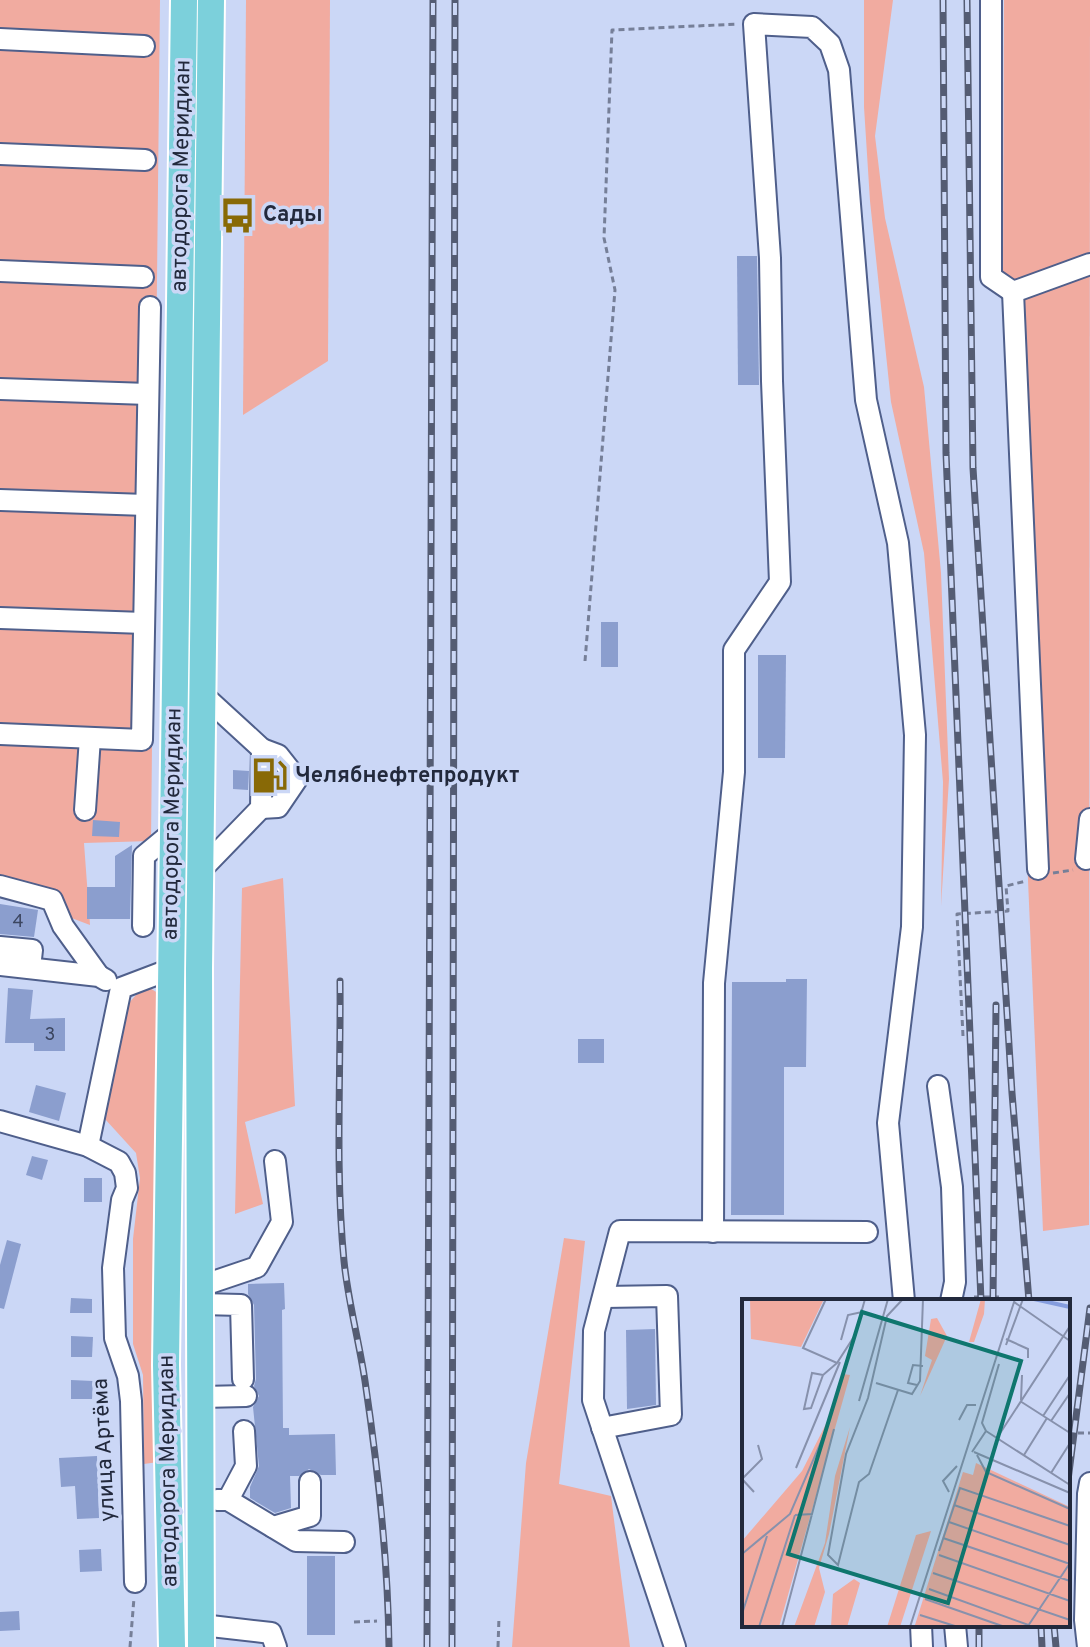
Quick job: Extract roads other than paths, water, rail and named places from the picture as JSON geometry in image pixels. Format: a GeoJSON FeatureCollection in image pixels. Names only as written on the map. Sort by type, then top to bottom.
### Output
{"type":"FeatureCollection","features":[{"type":"Feature","properties":{"kind":"main road","name":"автодорога Меридиан"},"geometry":{"type":"LineString","coordinates":[[172,1647],[166,1365],[184,0]]}},
{"type":"Feature","properties":{"kind":"main road","name":"автодорога Меридиан"},"geometry":{"type":"LineString","coordinates":[[202,1636],[215,1500],[202,1397],[199,969],[211,0]]}},
{"type":"Feature","properties":{"kind":"main road"},"geometry":{"type":"LineString","coordinates":[[171,969],[199,969]]}},
{"type":"Feature","properties":{"kind":"street"},"geometry":{"type":"LineString","coordinates":[[991,0],[991,277],[1013,292]]}},
{"type":"Feature","properties":{"kind":"street"},"geometry":{"type":"LineString","coordinates":[[713,1232],[714,983],[734,772],[734,650],[780,582],[770,258],[754,24],[812,27],[830,44],[839,70],[866,400],[898,543],[915,735],[912,927],[888,1123],[904,1299]]}},
{"type":"Feature","properties":{"kind":"street"},"geometry":{"type":"LineString","coordinates":[[0,39],[144,46]]}},
{"type":"Feature","properties":{"kind":"street"},"geometry":{"type":"LineString","coordinates":[[0,154],[145,160]]}},
{"type":"Feature","properties":{"kind":"street"},"geometry":{"type":"LineString","coordinates":[[1013,292],[1090,264]]}},
{"type":"Feature","properties":{"kind":"street"},"geometry":{"type":"LineString","coordinates":[[0,271],[143,277]]}},
{"type":"Feature","properties":{"kind":"street"},"geometry":{"type":"LineString","coordinates":[[1013,292],[1040,874]]}},
{"type":"Feature","properties":{"kind":"street"},"geometry":{"type":"LineString","coordinates":[[0,734],[142,740],[150,307]]}},
{"type":"Feature","properties":{"kind":"street"},"geometry":{"type":"LineString","coordinates":[[0,389],[148,394]]}},
{"type":"Feature","properties":{"kind":"street"},"geometry":{"type":"LineString","coordinates":[[0,500],[146,505]]}},
{"type":"Feature","properties":{"kind":"street"},"geometry":{"type":"LineString","coordinates":[[0,618],[144,623]]}},
{"type":"Feature","properties":{"kind":"street"},"geometry":{"type":"LineString","coordinates":[[200,871],[261,808],[278,807],[297,779],[278,755],[262,749],[202,694]]}},
{"type":"Feature","properties":{"kind":"street"},"geometry":{"type":"LineString","coordinates":[[85,810],[90,738]]}},
{"type":"Feature","properties":{"kind":"street"},"geometry":{"type":"LineString","coordinates":[[261,808],[262,749]]}},
{"type":"Feature","properties":{"kind":"street"},"geometry":{"type":"LineString","coordinates":[[1086,859],[1090,819]]}},
{"type":"Feature","properties":{"kind":"street"},"geometry":{"type":"LineString","coordinates":[[143,926],[144,856],[173,832]]}},
{"type":"Feature","properties":{"kind":"street"},"geometry":{"type":"LineString","coordinates":[[0,886],[52,900],[63,926],[99,976]]}},
{"type":"Feature","properties":{"kind":"street"},"geometry":{"type":"LineString","coordinates":[[0,947],[32,950],[30,968]]}},
{"type":"Feature","properties":{"kind":"street"},"geometry":{"type":"LineString","coordinates":[[0,965],[99,976],[121,988],[171,969]]}},
{"type":"Feature","properties":{"kind":"street"},"geometry":{"type":"LineString","coordinates":[[88,1146],[121,988]]}},
{"type":"Feature","properties":{"kind":"street"},"geometry":{"type":"LineString","coordinates":[[938,1086],[952,1187],[955,1282],[951,1299]]}},
{"type":"Feature","properties":{"kind":"street","name":"улица Артёма"},"geometry":{"type":"LineString","coordinates":[[2,1128],[88,1146],[119,1162],[125,1173],[127,1188],[122,1200],[113,1268],[115,1338],[128,1376],[131,1401],[135,1582]]}},
{"type":"Feature","properties":{"kind":"street"},"geometry":{"type":"LineString","coordinates":[[201,1295],[257,1267],[282,1222],[275,1161]]}},
{"type":"Feature","properties":{"kind":"street"},"geometry":{"type":"LineString","coordinates":[[675,1647],[593,1400],[594,1331],[620,1231],[867,1232]]}},
{"type":"Feature","properties":{"kind":"street"},"geometry":{"type":"LineString","coordinates":[[201,1295],[241,1305],[245,1387],[202,1397]]}},
{"type":"Feature","properties":{"kind":"street"},"geometry":{"type":"LineString","coordinates":[[602,1428],[671,1415],[667,1296],[604,1297]]}},
{"type":"Feature","properties":{"kind":"street"},"geometry":{"type":"LineString","coordinates":[[244,1431],[246,1466],[215,1500],[296,1541],[344,1542]]}},
{"type":"Feature","properties":{"kind":"street"},"geometry":{"type":"LineString","coordinates":[[273,1527],[310,1516],[310,1482]]}},
{"type":"Feature","properties":{"kind":"street"},"geometry":{"type":"LineString","coordinates":[[1089,1647],[1085,1620],[1090,1483]]}},
{"type":"Feature","properties":{"kind":"street"},"geometry":{"type":"LineString","coordinates":[[921,1627],[922,1647]]}},
{"type":"Feature","properties":{"kind":"street"},"geometry":{"type":"LineString","coordinates":[[955,1627],[957,1647]]}},
{"type":"Feature","properties":{"kind":"street"},"geometry":{"type":"LineString","coordinates":[[202,1636],[271,1633],[276,1647]]}},
{"type":"Feature","properties":{"kind":"railway"},"geometry":{"type":"LineString","coordinates":[[427,1647],[433,0]]}},
{"type":"Feature","properties":{"kind":"railway"},"geometry":{"type":"LineString","coordinates":[[452,1647],[455,0]]}},
{"type":"Feature","properties":{"kind":"railway"},"geometry":{"type":"LineString","coordinates":[[943,0],[946,453],[981,1299]]}},
{"type":"Feature","properties":{"kind":"railway"},"geometry":{"type":"LineString","coordinates":[[967,0],[973,468],[1012,1093],[1029,1299]]}},
{"type":"Feature","properties":{"kind":"railway"},"geometry":{"type":"LineString","coordinates":[[340,981],[341,1226],[378,1480],[387,1580],[389,1647]]}},
{"type":"Feature","properties":{"kind":"railway"},"geometry":{"type":"LineString","coordinates":[[993,1299],[996,1005]]}},
{"type":"Feature","properties":{"kind":"railway"},"geometry":{"type":"LineString","coordinates":[[1070,1464],[1090,1308]]}},
{"type":"Feature","properties":{"kind":"railway"},"geometry":{"type":"LineString","coordinates":[[979,1627],[979,1647]]}},
{"type":"Feature","properties":{"kind":"railway"},"geometry":{"type":"LineString","coordinates":[[1041,1627],[1042,1647]]}},
{"type":"Feature","properties":{"kind":"railway"},"geometry":{"type":"LineString","coordinates":[[1054,1627],[1056,1647]]}},
{"type":"Feature","properties":{"kind":"place","name":"Сады"},"geometry":{"type":"Point","coordinates":[237,215]}},
{"type":"Feature","properties":{"kind":"place","name":"Челябнефтепродукт"},"geometry":{"type":"Point","coordinates":[269,776]}}]}
